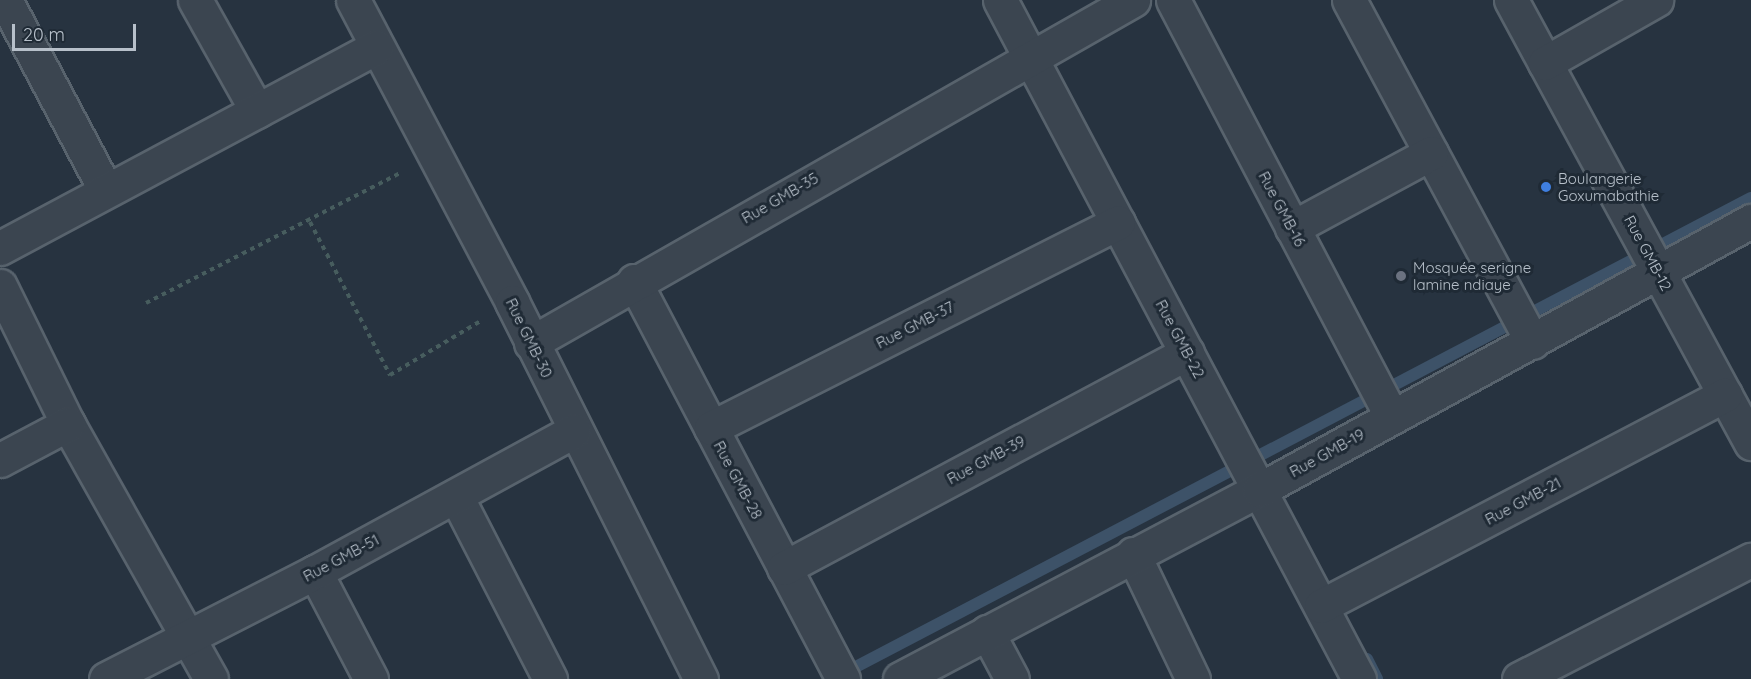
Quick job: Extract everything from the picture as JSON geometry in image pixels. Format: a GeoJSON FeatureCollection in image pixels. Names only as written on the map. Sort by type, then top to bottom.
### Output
{"type":"FeatureCollection","features":[{"type":"Feature","properties":{"kind":"street"},"geometry":{"type":"LineString","coordinates":[[5,0],[106,191]]}},
{"type":"Feature","properties":{"kind":"street"},"geometry":{"type":"LineString","coordinates":[[195,0],[257,111]]}},
{"type":"Feature","properties":{"kind":"street","name":"Rue GMB-30"},"geometry":{"type":"LineString","coordinates":[[353,0],[512,302],[574,432],[700,679]]}},
{"type":"Feature","properties":{"kind":"street","name":"Rue GMB-22"},"geometry":{"type":"LineString","coordinates":[[1000,0],[1359,679]]}},
{"type":"Feature","properties":{"kind":"street","name":"Rue GMB-35"},"geometry":{"type":"LineString","coordinates":[[531,343],[634,281],[1030,55],[1133,0]]}},
{"type":"Feature","properties":{"kind":"street","name":"Rue GMB-16"},"geometry":{"type":"LineString","coordinates":[[1173,0],[1392,417]]}},
{"type":"Feature","properties":{"kind":"street"},"geometry":{"type":"LineString","coordinates":[[1348,0],[1532,342]]}},
{"type":"Feature","properties":{"kind":"street","name":"Rue GMB-12"},"geometry":{"type":"LineString","coordinates":[[1511,0],[1751,443]]}},
{"type":"Feature","properties":{"kind":"street"},"geometry":{"type":"LineString","coordinates":[[1545,63],[1656,0]]}},
{"type":"Feature","properties":{"kind":"street"},"geometry":{"type":"LineString","coordinates":[[0,248],[376,47]]}},
{"type":"Feature","properties":{"kind":"street"},"geometry":{"type":"LineString","coordinates":[[1292,228],[1431,153]]}},
{"type":"Feature","properties":{"kind":"street","name":"Rue GMB-19"},"geometry":{"type":"LineString","coordinates":[[900,679],[1133,554],[1259,490],[1751,221]]}},
{"type":"Feature","properties":{"kind":"street","name":"Rue GMB-37"},"geometry":{"type":"LineString","coordinates":[[711,428],[1118,222]]}},
{"type":"Feature","properties":{"kind":"street","name":"Rue GMB-28"},"geometry":{"type":"LineString","coordinates":[[634,281],[843,679]]}},
{"type":"Feature","properties":{"kind":"street"},"geometry":{"type":"LineString","coordinates":[[0,286],[68,424],[190,636],[211,679]]}},
{"type":"Feature","properties":{"kind":"street","name":"Rue GMB-39"},"geometry":{"type":"LineString","coordinates":[[784,568],[1187,353]]}},
{"type":"Feature","properties":{"kind":"street","name":"Rue GMB-21"},"geometry":{"type":"LineString","coordinates":[[1321,606],[1725,395]]}},
{"type":"Feature","properties":{"kind":"street"},"geometry":{"type":"LineString","coordinates":[[0,460],[68,424]]}},
{"type":"Feature","properties":{"kind":"street","name":"Rue GMB-51"},"geometry":{"type":"LineString","coordinates":[[106,679],[315,572],[574,432]]}},
{"type":"Feature","properties":{"kind":"street"},"geometry":{"type":"LineString","coordinates":[[456,495],[550,679]]}},
{"type":"Feature","properties":{"kind":"street"},"geometry":{"type":"LineString","coordinates":[[1133,554],[1193,679]]}},
{"type":"Feature","properties":{"kind":"street"},"geometry":{"type":"LineString","coordinates":[[1519,679],[1751,560]]}},
{"type":"Feature","properties":{"kind":"street"},"geometry":{"type":"LineString","coordinates":[[315,572],[371,679]]}},
{"type":"Feature","properties":{"kind":"street"},"geometry":{"type":"LineString","coordinates":[[987,632],[1012,679]]}},
{"type":"Feature","properties":{"kind":"path"},"geometry":{"type":"LineString","coordinates":[[147,303],[310,222],[435,154]]}},
{"type":"Feature","properties":{"kind":"path"},"geometry":{"type":"LineString","coordinates":[[310,222],[390,375],[512,302]]}},
{"type":"Feature","properties":{"kind":"waterway"},"geometry":{"type":"LineString","coordinates":[[848,671],[1751,198]]}},
{"type":"Feature","properties":{"kind":"waterway"},"geometry":{"type":"LineString","coordinates":[[1367,659],[1377,679]]}},
{"type":"Feature","properties":{"kind":"place","name":"Boulangerie Goxumabathie"},"geometry":{"type":"Point","coordinates":[1546,187]}},
{"type":"Feature","properties":{"kind":"place","name":"Mosquée serigne lamine ndiaye"},"geometry":{"type":"Point","coordinates":[1401,276]}}]}
